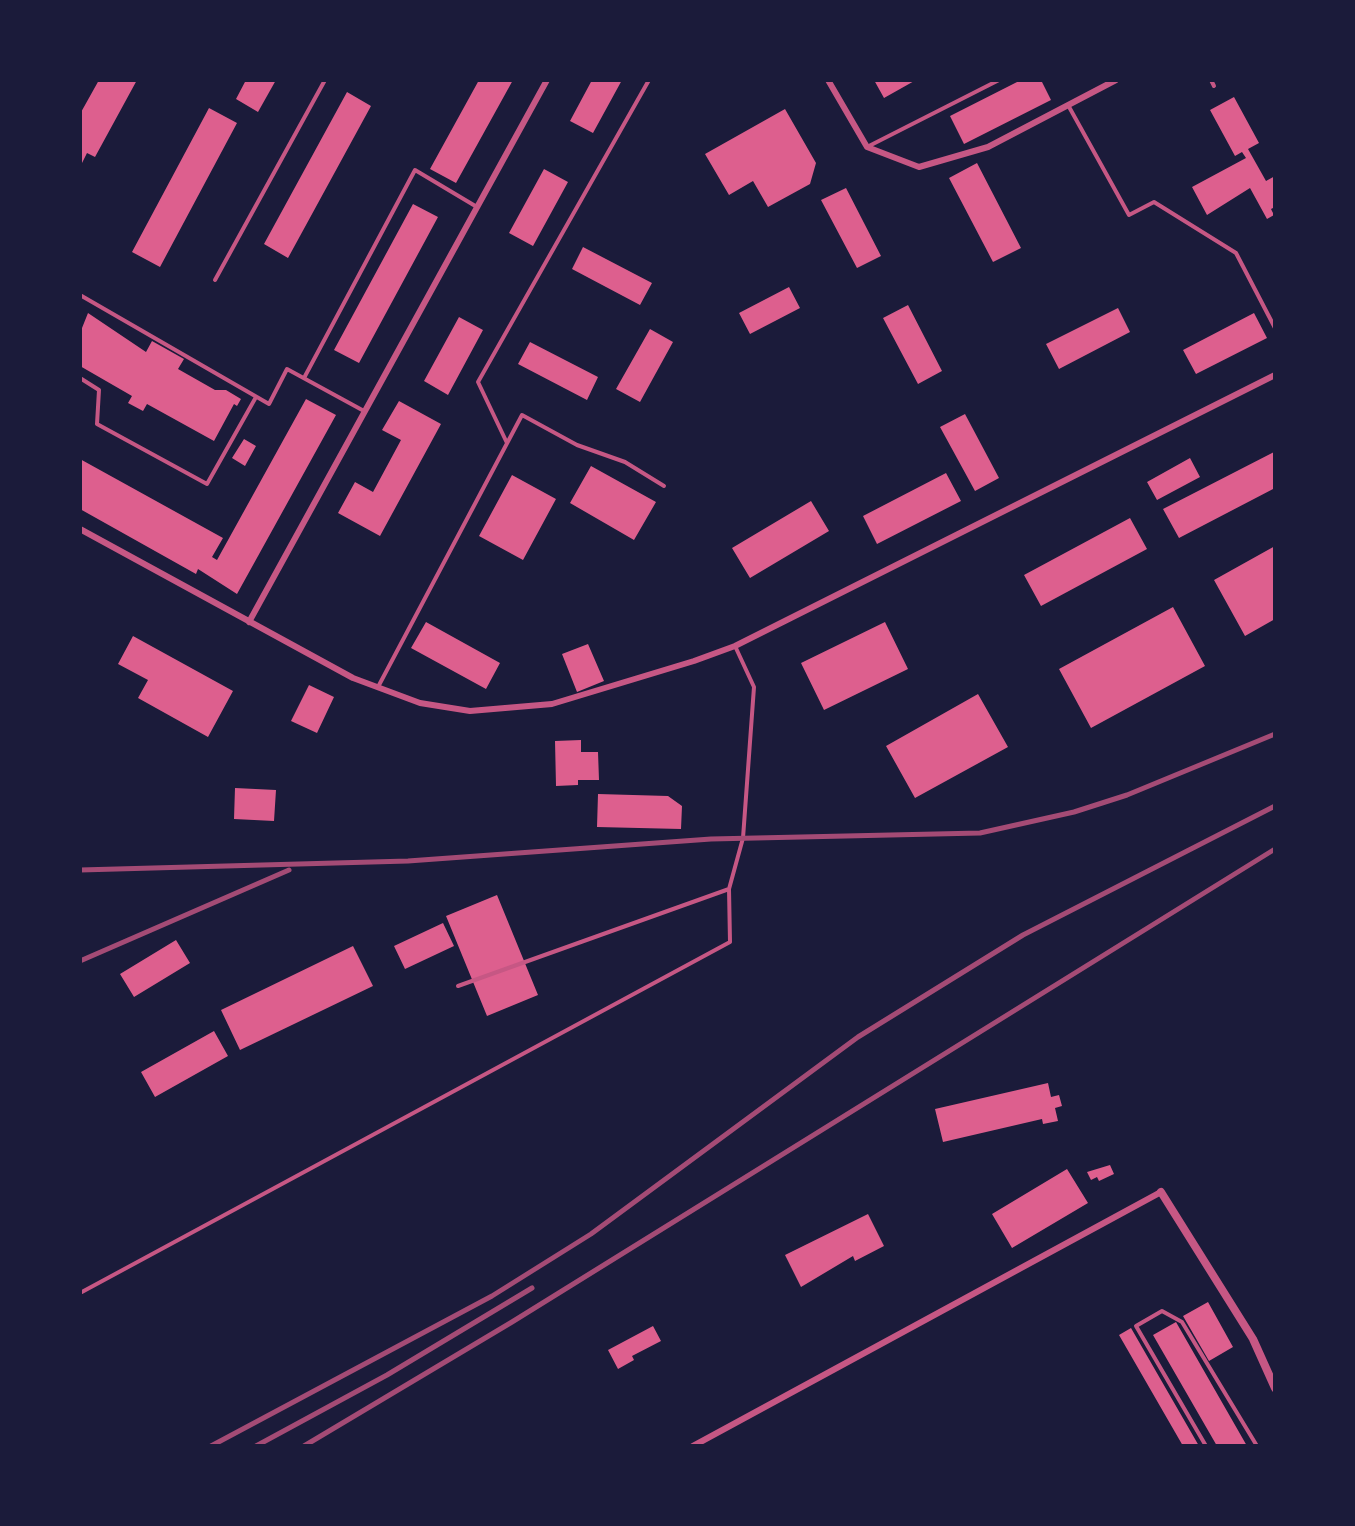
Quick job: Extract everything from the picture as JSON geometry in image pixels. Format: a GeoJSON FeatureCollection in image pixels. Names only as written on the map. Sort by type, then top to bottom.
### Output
{"type":"FeatureCollection","features":[{"type":"Feature","properties":{"kind":"street"},"geometry":{"type":"LineString","coordinates":[[249,622],[547,80]]}},
{"type":"Feature","properties":{"kind":"street"},"geometry":{"type":"LineString","coordinates":[[828,80],[867,146],[919,167],[988,147],[1116,80]]}},
{"type":"Feature","properties":{"kind":"street"},"geometry":{"type":"LineString","coordinates":[[80,529],[353,678],[420,703],[470,711],[552,704],[735,646],[1275,375]]}},
{"type":"Feature","properties":{"kind":"street"},"geometry":{"type":"LineString","coordinates":[[693,1446],[1160,1192],[1253,1339],[1275,1388]]}},
{"type":"Feature","properties":{"kind":"lane"},"geometry":{"type":"LineString","coordinates":[[215,280],[325,80]]}},
{"type":"Feature","properties":{"kind":"lane"},"geometry":{"type":"LineString","coordinates":[[508,443],[478,382],[649,80]]}},
{"type":"Feature","properties":{"kind":"lane"},"geometry":{"type":"LineString","coordinates":[[867,146],[999,80]]}},
{"type":"Feature","properties":{"kind":"lane"},"geometry":{"type":"LineString","coordinates":[[1210,80],[1214,86]]}},
{"type":"Feature","properties":{"kind":"lane"},"geometry":{"type":"LineString","coordinates":[[1068,105],[1129,214],[1154,202],[1236,253],[1275,328]]}},
{"type":"Feature","properties":{"kind":"lane"},"geometry":{"type":"LineString","coordinates":[[304,378],[414,170],[477,207]]}},
{"type":"Feature","properties":{"kind":"lane"},"geometry":{"type":"LineString","coordinates":[[80,295],[268,404],[288,369],[365,411]]}},
{"type":"Feature","properties":{"kind":"lane"},"geometry":{"type":"LineString","coordinates":[[80,378],[99,390],[97,424],[207,484],[256,397]]}},
{"type":"Feature","properties":{"kind":"lane"},"geometry":{"type":"LineString","coordinates":[[378,687],[522,416],[577,446],[625,462],[664,486]]}},
{"type":"Feature","properties":{"kind":"lane"},"geometry":{"type":"LineString","coordinates":[[80,1293],[730,942],[729,889],[743,838],[754,686],[735,646]]}},
{"type":"Feature","properties":{"kind":"lane"},"geometry":{"type":"LineString","coordinates":[[458,986],[729,889]]}},
{"type":"Feature","properties":{"kind":"lane"},"geometry":{"type":"LineString","coordinates":[[1206,1446],[1136,1326],[1162,1311],[1182,1322],[1256,1446]]}},
{"type":"Feature","properties":{"kind":"building"},"geometry":{"type":"Polygon","coordinates":[[[99,80],[137,80],[95,157],[87,153],[80,167],[80,114],[99,80]]]}},
{"type":"Feature","properties":{"kind":"building"},"geometry":{"type":"Polygon","coordinates":[[[246,80],[276,80],[258,112],[236,99],[246,80]]]}},
{"type":"Feature","properties":{"kind":"building"},"geometry":{"type":"Polygon","coordinates":[[[479,80],[513,80],[456,183],[430,169],[479,80]]]}},
{"type":"Feature","properties":{"kind":"building"},"geometry":{"type":"Polygon","coordinates":[[[592,80],[622,80],[593,133],[570,121],[592,80]]]}},
{"type":"Feature","properties":{"kind":"building"},"geometry":{"type":"Polygon","coordinates":[[[874,80],[916,80],[884,98],[874,80]]]}},
{"type":"Feature","properties":{"kind":"building"},"geometry":{"type":"Polygon","coordinates":[[[1021,80],[1041,80],[1051,100],[964,144],[950,116],[1021,80]]]}},
{"type":"Feature","properties":{"kind":"building"},"geometry":{"type":"Polygon","coordinates":[[[347,92],[371,106],[288,258],[264,244],[347,92]]]}},
{"type":"Feature","properties":{"kind":"building"},"geometry":{"type":"Polygon","coordinates":[[[1234,97],[1259,143],[1248,149],[1266,181],[1275,176],[1275,207],[1271,209],[1274,215],[1267,219],[1250,188],[1207,215],[1192,187],[1246,158],[1242,152],[1235,156],[1210,110],[1234,97]]]}},
{"type":"Feature","properties":{"kind":"building"},"geometry":{"type":"Polygon","coordinates":[[[209,108],[237,123],[160,267],[132,252],[209,108]]]}},
{"type":"Feature","properties":{"kind":"building"},"geometry":{"type":"Polygon","coordinates":[[[785,109],[816,163],[810,184],[768,207],[753,181],[729,195],[705,154],[785,109]]]}},
{"type":"Feature","properties":{"kind":"building"},"geometry":{"type":"Polygon","coordinates":[[[977,163],[1021,248],[993,262],[949,178],[977,163]]]}},
{"type":"Feature","properties":{"kind":"building"},"geometry":{"type":"Polygon","coordinates":[[[544,169],[568,182],[533,246],[509,233],[544,169]]]}},
{"type":"Feature","properties":{"kind":"building"},"geometry":{"type":"Polygon","coordinates":[[[846,188],[881,256],[857,268],[821,200],[846,188]]]}},
{"type":"Feature","properties":{"kind":"building"},"geometry":{"type":"Polygon","coordinates":[[[413,204],[438,217],[359,363],[334,350],[413,204]]]}},
{"type":"Feature","properties":{"kind":"building"},"geometry":{"type":"Polygon","coordinates":[[[583,247],[652,283],[640,305],[572,269],[583,247]]]}},
{"type":"Feature","properties":{"kind":"building"},"geometry":{"type":"Polygon","coordinates":[[[789,287],[800,308],[750,334],[739,313],[789,287]]]}},
{"type":"Feature","properties":{"kind":"building"},"geometry":{"type":"Polygon","coordinates":[[[908,305],[942,371],[918,384],[883,318],[908,305]]]}},
{"type":"Feature","properties":{"kind":"building"},"geometry":{"type":"Polygon","coordinates":[[[1118,308],[1130,332],[1059,369],[1046,344],[1118,308]]]}},
{"type":"Feature","properties":{"kind":"building"},"geometry":{"type":"Polygon","coordinates":[[[88,313],[146,352],[152,341],[184,359],[178,369],[215,390],[226,390],[241,399],[237,406],[234,404],[214,441],[147,404],[143,411],[128,403],[132,396],[80,366],[80,333],[88,313]]]}},
{"type":"Feature","properties":{"kind":"building"},"geometry":{"type":"Polygon","coordinates":[[[1254,313],[1267,338],[1196,374],[1183,350],[1254,313]]]}},
{"type":"Feature","properties":{"kind":"building"},"geometry":{"type":"Polygon","coordinates":[[[459,317],[483,330],[448,395],[424,381],[459,317]]]}},
{"type":"Feature","properties":{"kind":"building"},"geometry":{"type":"Polygon","coordinates":[[[650,329],[673,342],[640,402],[616,389],[650,329]]]}},
{"type":"Feature","properties":{"kind":"building"},"geometry":{"type":"Polygon","coordinates":[[[530,342],[598,377],[587,400],[518,364],[530,342]]]}},
{"type":"Feature","properties":{"kind":"building"},"geometry":{"type":"Polygon","coordinates":[[[306,399],[336,415],[237,594],[198,569],[196,574],[80,509],[80,459],[223,538],[212,557],[217,560],[306,399]]]}},
{"type":"Feature","properties":{"kind":"building"},"geometry":{"type":"Polygon","coordinates":[[[399,401],[441,424],[380,536],[338,513],[355,482],[373,492],[401,440],[382,430],[399,401]]]}},
{"type":"Feature","properties":{"kind":"building"},"geometry":{"type":"Polygon","coordinates":[[[965,414],[999,478],[975,491],[940,427],[965,414]]]}},
{"type":"Feature","properties":{"kind":"building"},"geometry":{"type":"Polygon","coordinates":[[[244,439],[256,446],[245,466],[232,458],[244,439]]]}},
{"type":"Feature","properties":{"kind":"building"},"geometry":{"type":"Polygon","coordinates":[[[1274,452],[1275,488],[1179,538],[1163,509],[1274,452]]]}},
{"type":"Feature","properties":{"kind":"building"},"geometry":{"type":"Polygon","coordinates":[[[1190,458],[1200,477],[1157,500],[1147,482],[1190,458]]]}},
{"type":"Feature","properties":{"kind":"building"},"geometry":{"type":"Polygon","coordinates":[[[591,466],[656,502],[634,540],[570,503],[591,466]]]}},
{"type":"Feature","properties":{"kind":"building"},"geometry":{"type":"Polygon","coordinates":[[[946,473],[961,501],[877,544],[863,516],[946,473]]]}},
{"type":"Feature","properties":{"kind":"building"},"geometry":{"type":"Polygon","coordinates":[[[512,475],[556,499],[523,560],[479,536],[512,475]]]}},
{"type":"Feature","properties":{"kind":"building"},"geometry":{"type":"Polygon","coordinates":[[[811,501],[829,531],[750,578],[732,548],[811,501]]]}},
{"type":"Feature","properties":{"kind":"building"},"geometry":{"type":"Polygon","coordinates":[[[1130,518],[1147,549],[1041,606],[1024,575],[1130,518]]]}},
{"type":"Feature","properties":{"kind":"building"},"geometry":{"type":"Polygon","coordinates":[[[1275,546],[1275,619],[1245,636],[1214,580],[1275,546]]]}},
{"type":"Feature","properties":{"kind":"building"},"geometry":{"type":"Polygon","coordinates":[[[1173,607],[1205,666],[1091,728],[1059,669],[1173,607]]]}},
{"type":"Feature","properties":{"kind":"building"},"geometry":{"type":"Polygon","coordinates":[[[426,622],[500,663],[486,689],[411,648],[426,622]]]}},
{"type":"Feature","properties":{"kind":"building"},"geometry":{"type":"Polygon","coordinates":[[[885,622],[908,669],[824,710],[801,663],[885,622]]]}},
{"type":"Feature","properties":{"kind":"building"},"geometry":{"type":"Polygon","coordinates":[[[133,636],[233,691],[208,737],[138,698],[148,680],[118,664],[133,636]]]}},
{"type":"Feature","properties":{"kind":"building"},"geometry":{"type":"Polygon","coordinates":[[[588,644],[604,681],[577,692],[562,654],[588,644]]]}},
{"type":"Feature","properties":{"kind":"building"},"geometry":{"type":"Polygon","coordinates":[[[309,685],[334,697],[317,733],[291,721],[309,685]]]}},
{"type":"Feature","properties":{"kind":"building"},"geometry":{"type":"Polygon","coordinates":[[[978,694],[1008,747],[915,798],[886,746],[978,694]]]}},
{"type":"Feature","properties":{"kind":"building"},"geometry":{"type":"Polygon","coordinates":[[[581,740],[581,752],[598,752],[599,780],[556,786],[555,741],[581,740]]]}},
{"type":"Feature","properties":{"kind":"building"},"geometry":{"type":"Polygon","coordinates":[[[235,788],[276,790],[274,821],[234,819],[235,788]]]}},
{"type":"Feature","properties":{"kind":"building"},"geometry":{"type":"Polygon","coordinates":[[[598,794],[668,796],[682,806],[681,829],[597,827],[598,794]]]}},
{"type":"Feature","properties":{"kind":"building"},"geometry":{"type":"Polygon","coordinates":[[[497,895],[538,995],[487,1016],[446,916],[497,895]]]}},
{"type":"Feature","properties":{"kind":"building"},"geometry":{"type":"Polygon","coordinates":[[[443,923],[454,946],[405,969],[394,946],[443,923]]]}},
{"type":"Feature","properties":{"kind":"building"},"geometry":{"type":"Polygon","coordinates":[[[176,940],[190,963],[134,997],[120,974],[176,940]]]}},
{"type":"Feature","properties":{"kind":"building"},"geometry":{"type":"Polygon","coordinates":[[[353,946],[373,986],[240,1050],[221,1010],[353,946]]]}},
{"type":"Feature","properties":{"kind":"building"},"geometry":{"type":"Polygon","coordinates":[[[214,1031],[228,1056],[155,1097],[141,1072],[214,1031]]]}},
{"type":"Feature","properties":{"kind":"building"},"geometry":{"type":"Polygon","coordinates":[[[1048,1083],[1051,1097],[1059,1095],[1062,1106],[1055,1108],[1058,1121],[1043,1124],[1042,1119],[943,1142],[935,1109],[1048,1083]]]}},
{"type":"Feature","properties":{"kind":"building"},"geometry":{"type":"Polygon","coordinates":[[[1110,1165],[1114,1174],[1091,1180],[1087,1172],[1110,1165]]]}},
{"type":"Feature","properties":{"kind":"building"},"geometry":{"type":"Polygon","coordinates":[[[1067,1169],[1088,1203],[1012,1248],[992,1214],[1067,1169]]]}},
{"type":"Feature","properties":{"kind":"building"},"geometry":{"type":"Polygon","coordinates":[[[868,1214],[884,1246],[855,1261],[853,1256],[801,1287],[785,1255],[868,1214]]]}},
{"type":"Feature","properties":{"kind":"building"},"geometry":{"type":"Polygon","coordinates":[[[1208,1302],[1233,1347],[1209,1361],[1183,1316],[1208,1302]]]}},
{"type":"Feature","properties":{"kind":"building"},"geometry":{"type":"Polygon","coordinates":[[[1176,1322],[1247,1446],[1217,1446],[1153,1335],[1176,1322]]]}},
{"type":"Feature","properties":{"kind":"building"},"geometry":{"type":"Polygon","coordinates":[[[653,1326],[661,1341],[632,1356],[634,1360],[618,1369],[608,1350],[653,1326]]]}},
{"type":"Feature","properties":{"kind":"building"},"geometry":{"type":"Polygon","coordinates":[[[1131,1328],[1199,1446],[1183,1446],[1119,1335],[1131,1328]]]}},
{"type":"Feature","properties":{"kind":"railway"},"geometry":{"type":"LineString","coordinates":[[80,870],[408,861],[711,839],[980,833],[1074,812],[1127,795],[1275,734]]}},
{"type":"Feature","properties":{"kind":"railway"},"geometry":{"type":"LineString","coordinates":[[211,1446],[492,1296],[591,1234],[858,1037],[1023,935],[1275,806]]}},
{"type":"Feature","properties":{"kind":"railway"},"geometry":{"type":"LineString","coordinates":[[304,1446],[512,1322],[1275,849]]}},
{"type":"Feature","properties":{"kind":"railway"},"geometry":{"type":"LineString","coordinates":[[80,961],[289,870]]}},
{"type":"Feature","properties":{"kind":"railway"},"geometry":{"type":"LineString","coordinates":[[256,1446],[387,1375],[532,1288]]}}]}
